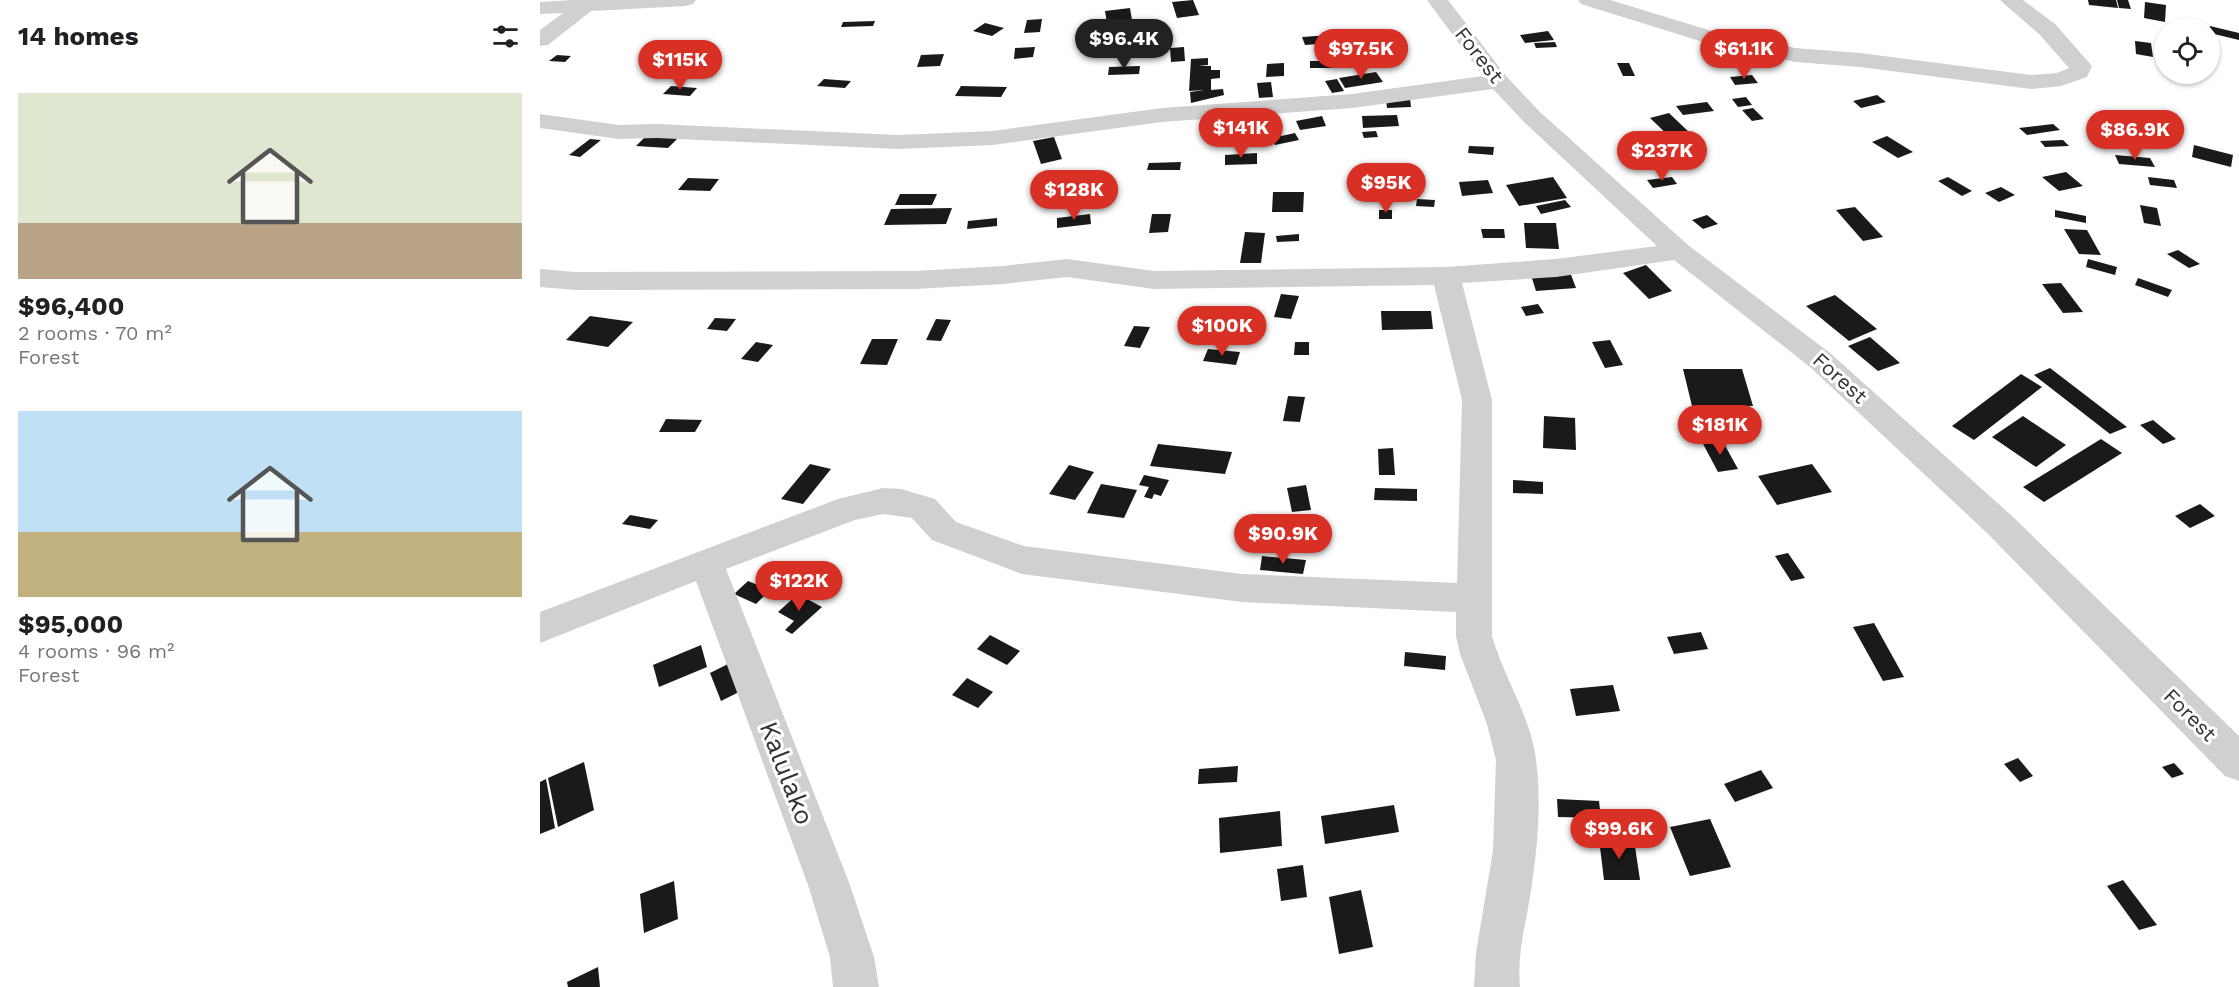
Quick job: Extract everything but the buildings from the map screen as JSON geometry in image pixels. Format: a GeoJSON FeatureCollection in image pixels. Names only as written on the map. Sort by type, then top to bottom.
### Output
{"type":"FeatureCollection","features":[{"type":"Feature","properties":{"kind":"street"},"geometry":{"type":"LineString","coordinates":[[540,8],[583,8],[686,0]]}},
{"type":"Feature","properties":{"kind":"street","name":"Forest"},"geometry":{"type":"LineString","coordinates":[[1437,0],[1498,81],[1585,167],[1679,251],[1780,327],[1846,383],[2000,525],[2239,763]]}},
{"type":"Feature","properties":{"kind":"street"},"geometry":{"type":"LineString","coordinates":[[1588,0],[1711,37],[1795,55],[1860,60],[2013,81],[2047,81],[2079,72],[2081,66],[2047,29],[2010,0]]}},
{"type":"Feature","properties":{"kind":"street"},"geometry":{"type":"LineString","coordinates":[[540,40],[583,8]]}},
{"type":"Feature","properties":{"kind":"street"},"geometry":{"type":"LineString","coordinates":[[540,121],[619,132],[898,142],[993,138],[1162,115],[1352,101],[1498,81]]}},
{"type":"Feature","properties":{"kind":"street"},"geometry":{"type":"LineString","coordinates":[[540,278],[575,281],[915,280],[1003,275],[1067,268],[1154,280],[1446,276],[1556,268],[1679,251]]}},
{"type":"Feature","properties":{"kind":"street"},"geometry":{"type":"LineString","coordinates":[[1446,276],[1477,400],[1474,636],[1478,654],[1515,748],[1518,777],[1509,890],[1502,928],[1497,987]]}},
{"type":"Feature","properties":{"kind":"street"},"geometry":{"type":"LineString","coordinates":[[540,628],[849,508],[883,501],[901,502],[923,508],[944,531],[1022,560],[1242,588],[1474,598]]}},
{"type":"Feature","properties":{"kind":"street","name":"Kalulako"},"geometry":{"type":"LineString","coordinates":[[706,562],[830,885],[852,957],[856,987]]}},
{"type":"Feature","properties":{"kind":"street"},"geometry":{"type":"LineString","coordinates":[[540,607],[584,612]]}}]}
